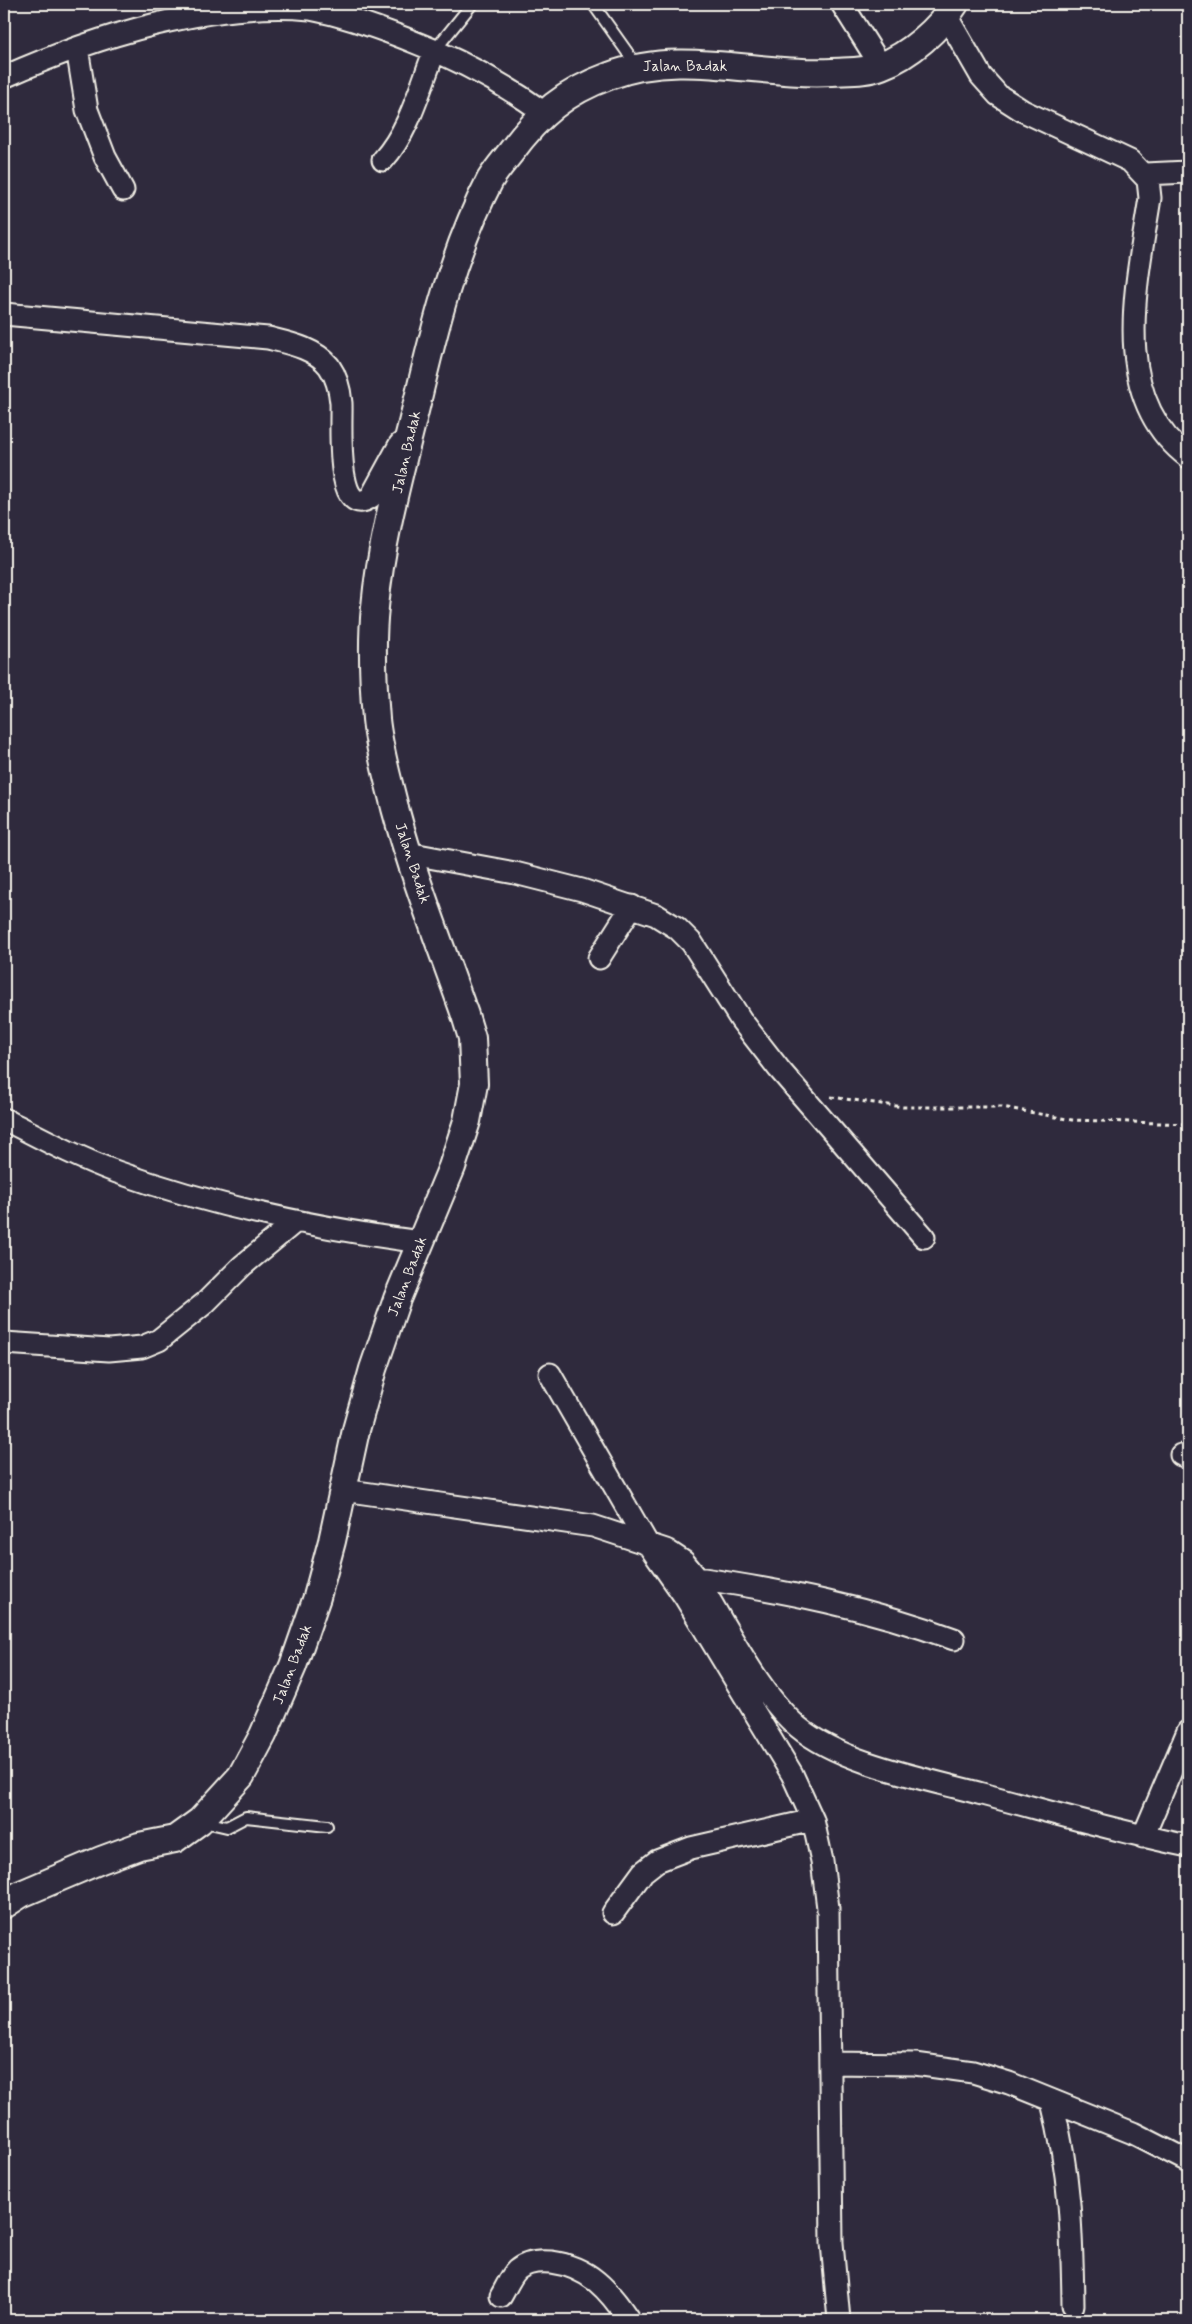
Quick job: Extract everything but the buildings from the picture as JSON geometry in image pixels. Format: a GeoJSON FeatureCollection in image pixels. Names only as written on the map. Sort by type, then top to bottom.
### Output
{"type":"FeatureCollection","features":[{"type":"Feature","properties":{"kind":"street"},"geometry":{"type":"LineString","coordinates":[[842,4],[881,66]]}},
{"type":"Feature","properties":{"kind":"street"},"geometry":{"type":"LineString","coordinates":[[4,77],[77,48],[148,23],[178,9],[256,5],[309,6],[358,20],[435,50],[495,80],[543,112]]}},
{"type":"Feature","properties":{"kind":"street"},"geometry":{"type":"LineString","coordinates":[[951,10],[981,76],[998,95],[1023,111],[1130,161],[1145,174],[1150,185],[1150,198],[1134,331],[1136,365],[1145,402],[1160,428],[1184,452]]}},
{"type":"Feature","properties":{"kind":"street","name":"Jalan Badak"},"geometry":{"type":"LineString","coordinates":[[4,1905],[21,1894],[100,1860],[139,1846],[175,1839],[200,1821],[241,1776],[263,1735],[293,1666],[317,1597],[356,1430],[373,1369],[420,1242],[452,1167],[467,1121],[474,1084],[472,1038],[466,1015],[408,853],[386,771],[376,722],[373,667],[374,610],[378,580],[411,424],[445,291],[466,236],[492,178],[543,112],[584,86],[637,66],[678,64],[814,73],[867,70],[881,66],[918,44],[951,10]]}},
{"type":"Feature","properties":{"kind":"street"},"geometry":{"type":"LineString","coordinates":[[77,48],[88,110],[105,157],[122,190]]}},
{"type":"Feature","properties":{"kind":"street"},"geometry":{"type":"LineString","coordinates":[[383,160],[398,141],[406,125],[435,50]]}},
{"type":"Feature","properties":{"kind":"street"},"geometry":{"type":"LineString","coordinates":[[1145,174],[1188,172]]}},
{"type":"Feature","properties":{"kind":"street"},"geometry":{"type":"LineString","coordinates":[[4,314],[268,338],[302,347],[318,356],[329,366],[338,387],[342,456],[347,491],[349,497],[356,501],[366,500],[375,491],[411,424]]}},
{"type":"Feature","properties":{"kind":"street"},"geometry":{"type":"LineString","coordinates":[[408,853],[515,872],[632,906],[666,921],[692,943],[741,1020],[797,1089],[924,1237]]}},
{"type":"Feature","properties":{"kind":"street"},"geometry":{"type":"LineString","coordinates":[[599,958],[632,906]]}},
{"type":"Feature","properties":{"kind":"street"},"geometry":{"type":"LineString","coordinates":[[4,1119],[66,1151],[117,1172],[217,1202],[294,1222],[420,1242]]}},
{"type":"Feature","properties":{"kind":"street"},"geometry":{"type":"LineString","coordinates":[[4,1343],[109,1350],[142,1348],[159,1340],[205,1303],[242,1266],[294,1222]]}},
{"type":"Feature","properties":{"kind":"street"},"geometry":{"type":"LineString","coordinates":[[550,1374],[647,1543],[685,1597],[765,1728],[792,1774],[813,1820],[822,1861],[828,1908],[834,2319]]}},
{"type":"Feature","properties":{"kind":"street"},"geometry":{"type":"LineString","coordinates":[[343,1490],[564,1520],[601,1528],[647,1543],[676,1556],[696,1578],[760,1680],[784,1714],[820,1742],[837,1752],[886,1768],[1143,1837],[1188,1846]]}},
{"type":"Feature","properties":{"kind":"street"},"geometry":{"type":"LineString","coordinates":[[696,1578],[817,1598],[887,1616],[954,1639]]}},
{"type":"Feature","properties":{"kind":"street"},"geometry":{"type":"LineString","coordinates":[[1143,1837],[1188,1731]]}},
{"type":"Feature","properties":{"kind":"street"},"geometry":{"type":"LineString","coordinates":[[613,1912],[643,1872],[657,1861],[691,1848],[813,1820]]}},
{"type":"Feature","properties":{"kind":"street"},"geometry":{"type":"LineString","coordinates":[[830,2063],[942,2067],[973,2072],[1009,2083],[1052,2102],[1133,2133],[1188,2160]]}},
{"type":"Feature","properties":{"kind":"street"},"geometry":{"type":"LineString","coordinates":[[1052,2102],[1063,2148],[1070,2199],[1073,2305]]}},
{"type":"Feature","properties":{"kind":"street"},"geometry":{"type":"LineString","coordinates":[[501,2296],[518,2269],[525,2265],[545,2261],[557,2263],[570,2266],[595,2278],[608,2290],[629,2320]]}},
{"type":"Feature","properties":{"kind":"lane"},"geometry":{"type":"LineString","coordinates":[[435,50],[472,4]]}},
{"type":"Feature","properties":{"kind":"lane"},"geometry":{"type":"LineString","coordinates":[[593,4],[637,66]]}},
{"type":"Feature","properties":{"kind":"lane"},"geometry":{"type":"LineString","coordinates":[[200,1821],[227,1827],[246,1817],[327,1826]]}},
{"type":"Feature","properties":{"kind":"path"},"geometry":{"type":"LineString","coordinates":[[797,1089],[842,1099],[904,1107],[1002,1107],[1072,1120],[1188,1124]]}}]}
